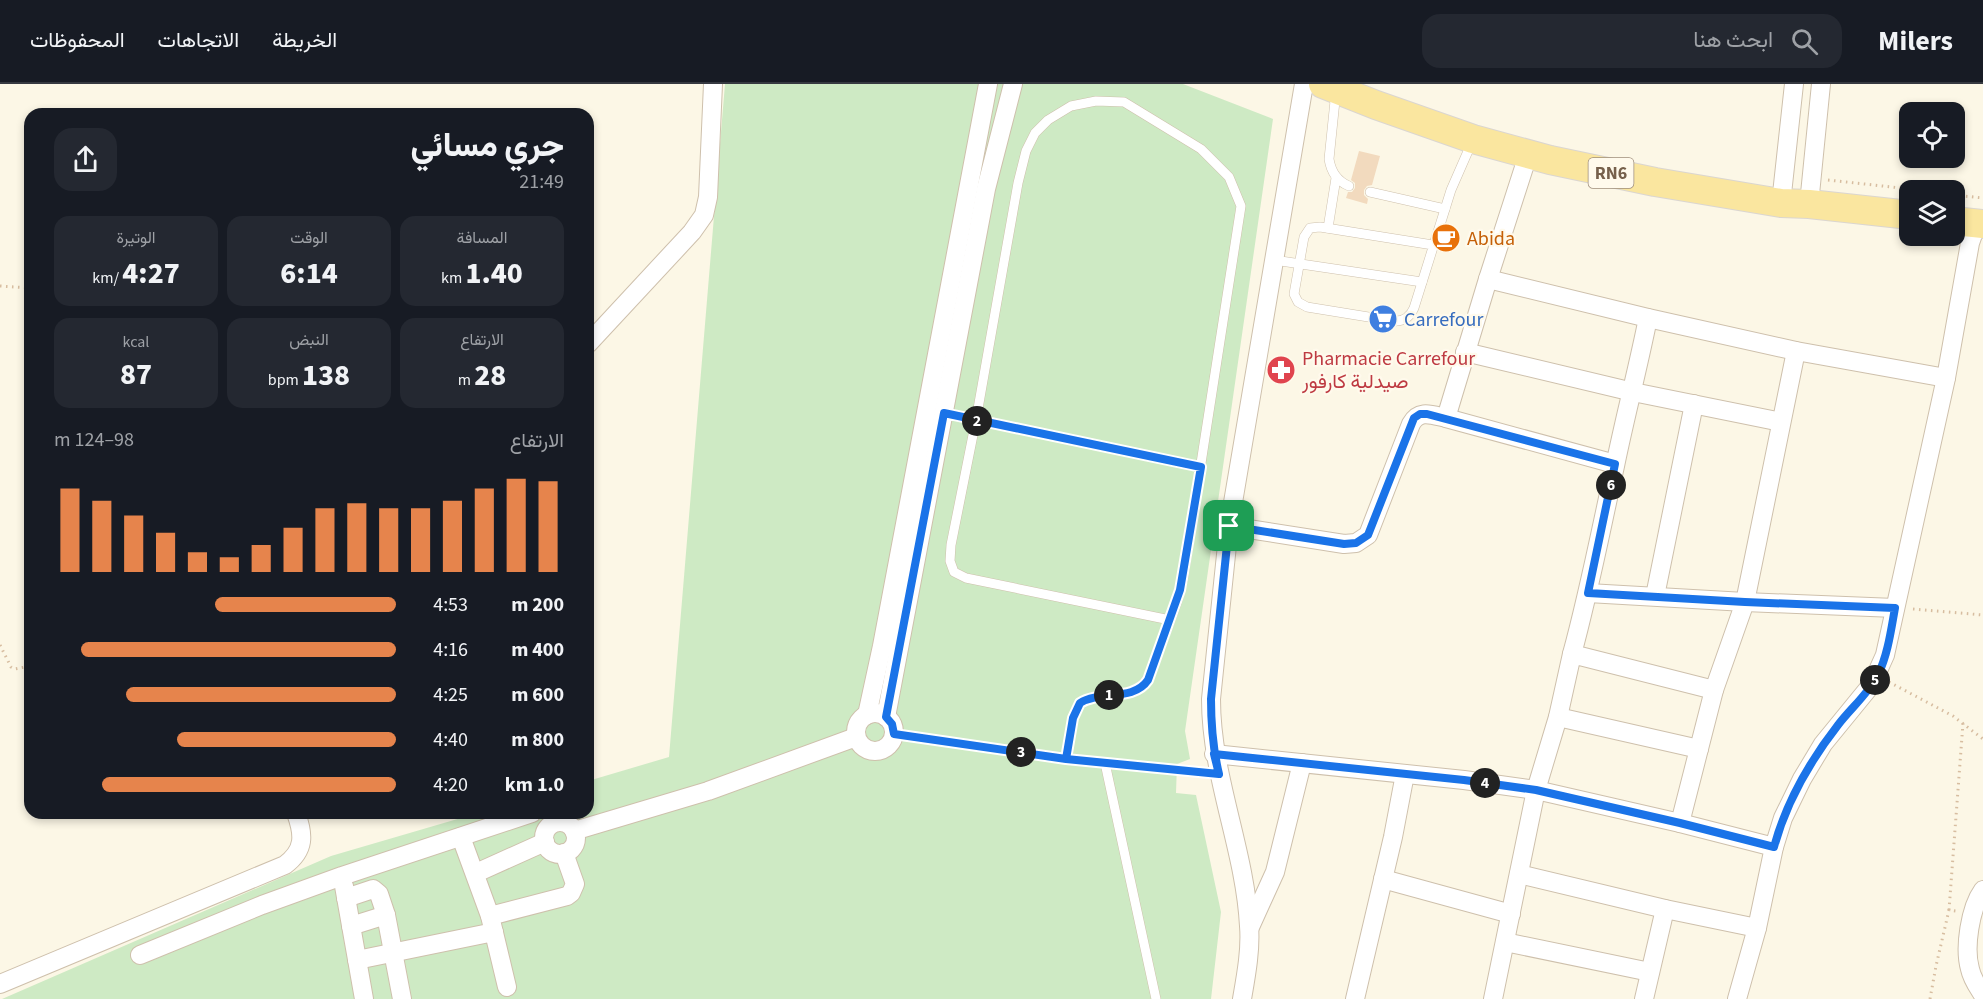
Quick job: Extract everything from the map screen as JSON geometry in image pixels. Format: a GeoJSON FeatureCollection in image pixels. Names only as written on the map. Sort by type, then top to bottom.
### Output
{"type":"FeatureCollection","features":[{"type":"Feature","properties":{"kind":"main road","name":"RN6"},"geometry":{"type":"LineString","coordinates":[[1330,87],[1473,139],[1528,155],[1654,182],[1780,203],[1899,214]]}},
{"type":"Feature","properties":{"kind":"street"},"geometry":{"type":"LineString","coordinates":[[594,338],[681,245],[704,215],[708,197],[713,84]]}},
{"type":"Feature","properties":{"kind":"street"},"geometry":{"type":"LineString","coordinates":[[867,715],[988,84]]}},
{"type":"Feature","properties":{"kind":"street"},"geometry":{"type":"LineString","coordinates":[[886,717],[986,189],[1013,84]]}},
{"type":"Feature","properties":{"kind":"street"},"geometry":{"type":"LineString","coordinates":[[1242,999],[1250,928],[1241,866],[1214,754],[1211,699],[1229,526],[1304,84]]}},
{"type":"Feature","properties":{"kind":"street"},"geometry":{"type":"LineString","coordinates":[[1780,203],[1794,84]]}},
{"type":"Feature","properties":{"kind":"street"},"geometry":{"type":"LineString","coordinates":[[1809,204],[1821,84]]}},
{"type":"Feature","properties":{"kind":"street"},"geometry":{"type":"LineString","coordinates":[[1446,418],[1528,155]]}},
{"type":"Feature","properties":{"kind":"street"},"geometry":{"type":"LineString","coordinates":[[1737,999],[1757,928],[1774,847],[1783,818],[1802,779],[1823,744],[1877,676],[1890,639],[1946,378],[1974,216]]}},
{"type":"Feature","properties":{"kind":"street"},"geometry":{"type":"LineString","coordinates":[[1488,279],[1796,351],[1946,378]]}},
{"type":"Feature","properties":{"kind":"street"},"geometry":{"type":"LineString","coordinates":[[1493,999],[1536,790],[1558,717],[1588,593],[1648,318]]}},
{"type":"Feature","properties":{"kind":"street"},"geometry":{"type":"LineString","coordinates":[[1680,823],[1714,690],[1745,602],[1796,351]]}},
{"type":"Feature","properties":{"kind":"street"},"geometry":{"type":"LineString","coordinates":[[1465,352],[1633,392],[1781,422]]}},
{"type":"Feature","properties":{"kind":"street"},"geometry":{"type":"LineString","coordinates":[[1655,596],[1694,404]]}},
{"type":"Feature","properties":{"kind":"street"},"geometry":{"type":"LineString","coordinates":[[1229,526],[1344,544],[1356,543],[1368,535],[1414,418],[1420,414],[1446,418],[1615,464]]}},
{"type":"Feature","properties":{"kind":"street"},"geometry":{"type":"LineString","coordinates":[[1588,593],[1895,608]]}},
{"type":"Feature","properties":{"kind":"street"},"geometry":{"type":"LineString","coordinates":[[1572,654],[1714,690]]}},
{"type":"Feature","properties":{"kind":"street"},"geometry":{"type":"LineString","coordinates":[[873,713],[886,717],[892,724],[894,734],[886,747],[876,751],[866,749],[856,736],[858,724],[867,715],[873,713]]}},
{"type":"Feature","properties":{"kind":"street"},"geometry":{"type":"LineString","coordinates":[[1558,717],[1699,749]]}},
{"type":"Feature","properties":{"kind":"street"},"geometry":{"type":"LineString","coordinates":[[574,831],[708,791],[856,736]]}},
{"type":"Feature","properties":{"kind":"street"},"geometry":{"type":"LineString","coordinates":[[1214,754],[1536,790],[1774,847]]}},
{"type":"Feature","properties":{"kind":"street"},"geometry":{"type":"LineString","coordinates":[[1250,928],[1275,872],[1302,763]]}},
{"type":"Feature","properties":{"kind":"street"},"geometry":{"type":"LineString","coordinates":[[1355,999],[1405,774]]}},
{"type":"Feature","properties":{"kind":"street"},"geometry":{"type":"LineString","coordinates":[[0,984],[285,865],[300,848],[301,831],[298,819]]}},
{"type":"Feature","properties":{"kind":"street"},"geometry":{"type":"LineString","coordinates":[[140,955],[262,905],[514,819]]}},
{"type":"Feature","properties":{"kind":"street"},"geometry":{"type":"LineString","coordinates":[[552,819],[546,830],[545,842],[554,853],[564,853],[573,847],[574,831],[567,824],[555,819]]}},
{"type":"Feature","properties":{"kind":"street"},"geometry":{"type":"LineString","coordinates":[[461,837],[476,873],[492,924],[507,987]]}},
{"type":"Feature","properties":{"kind":"street"},"geometry":{"type":"LineString","coordinates":[[476,873],[545,842]]}},
{"type":"Feature","properties":{"kind":"street"},"geometry":{"type":"LineString","coordinates":[[357,960],[393,953],[492,924],[567,896],[575,884],[564,853]]}},
{"type":"Feature","properties":{"kind":"street"},"geometry":{"type":"LineString","coordinates":[[1519,874],[1665,909],[1757,928]]}},
{"type":"Feature","properties":{"kind":"street"},"geometry":{"type":"LineString","coordinates":[[342,876],[364,999]]}},
{"type":"Feature","properties":{"kind":"street"},"geometry":{"type":"LineString","coordinates":[[1383,879],[1511,914]]}},
{"type":"Feature","properties":{"kind":"street"},"geometry":{"type":"LineString","coordinates":[[346,898],[374,889],[379,894],[386,915],[402,999]]}},
{"type":"Feature","properties":{"kind":"street"},"geometry":{"type":"LineString","coordinates":[[1983,890],[1975,904],[1968,942],[1970,970],[1983,995]]}},
{"type":"Feature","properties":{"kind":"street"},"geometry":{"type":"LineString","coordinates":[[1644,999],[1665,909]]}},
{"type":"Feature","properties":{"kind":"street"},"geometry":{"type":"LineString","coordinates":[[351,926],[386,915]]}},
{"type":"Feature","properties":{"kind":"street"},"geometry":{"type":"LineString","coordinates":[[1505,942],[1650,972]]}},
{"type":"Feature","properties":{"kind":"lane"},"geometry":{"type":"LineString","coordinates":[[1330,87],[1330,166],[1336,178],[1349,186]]}},
{"type":"Feature","properties":{"kind":"lane"},"geometry":{"type":"LineString","coordinates":[[1066,759],[1073,718],[1080,703],[1094,698],[1134,691],[1144,685],[1170,620],[1183,579],[1241,206],[1229,177],[1201,149],[1124,102],[1096,101],[1071,106],[1048,120],[1035,132],[1026,151],[1018,183],[976,420],[951,545],[950,561],[954,572],[966,578],[1170,620]]}},
{"type":"Feature","properties":{"kind":"lane"},"geometry":{"type":"LineString","coordinates":[[1433,245],[1315,227],[1306,232],[1304,237],[1294,294],[1302,305],[1393,321],[1404,320],[1412,313],[1445,209],[1473,139]]}},
{"type":"Feature","properties":{"kind":"lane"},"geometry":{"type":"LineString","coordinates":[[1328,228],[1336,178]]}},
{"type":"Feature","properties":{"kind":"lane"},"geometry":{"type":"LineString","coordinates":[[1370,192],[1445,209]]}},
{"type":"Feature","properties":{"kind":"lane"},"geometry":{"type":"LineString","coordinates":[[1274,260],[1422,282]]}},
{"type":"Feature","properties":{"kind":"lane"},"geometry":{"type":"LineString","coordinates":[[926,408],[1201,467]]}},
{"type":"Feature","properties":{"kind":"lane"},"geometry":{"type":"LineString","coordinates":[[894,734],[1066,759],[1219,774]]}},
{"type":"Feature","properties":{"kind":"lane"},"geometry":{"type":"LineString","coordinates":[[1105,763],[1156,999]]}},
{"type":"Feature","properties":{"kind":"path"},"geometry":{"type":"LineString","coordinates":[[0,286],[24,288]]}},
{"type":"Feature","properties":{"kind":"path"},"geometry":{"type":"LineString","coordinates":[[1895,608],[1983,615]]}},
{"type":"Feature","properties":{"kind":"path"},"geometry":{"type":"LineString","coordinates":[[0,645],[11,668],[24,667]]}},
{"type":"Feature","properties":{"kind":"path"},"geometry":{"type":"LineString","coordinates":[[1877,676],[1963,723],[1983,739]]}},
{"type":"Feature","properties":{"kind":"path"},"geometry":{"type":"LineString","coordinates":[[1930,999],[1949,910],[1963,723]]}},
{"type":"Feature","properties":{"kind":"path"},"geometry":{"type":"LineString","coordinates":[[1949,910],[1973,912]]}},
{"type":"Feature","properties":{"kind":"green space"},"geometry":{"type":"Polygon","coordinates":[[[725,84],[1183,84],[1273,119],[1185,731],[1190,759],[1177,764],[1176,793],[1196,795],[1221,912],[1211,999],[2,999],[331,856],[457,819],[594,819],[594,779],[669,757],[725,84]]]}},
{"type":"Feature","properties":{"kind":"building"},"geometry":{"type":"Polygon","coordinates":[[[1359,151],[1380,156],[1372,185],[1367,186],[1364,190],[1364,195],[1368,199],[1367,204],[1346,198],[1348,192],[1352,192],[1355,188],[1355,183],[1351,180],[1359,151]]]}},
{"type":"Feature","properties":{"kind":"place","name":"Abida"},"geometry":{"type":"Point","coordinates":[1446,238]}},
{"type":"Feature","properties":{"kind":"place","name":"Carrefour"},"geometry":{"type":"Point","coordinates":[1383,319]}},
{"type":"Feature","properties":{"kind":"place","name":"Pharmacie Carrefour صيدلية كارفور"},"geometry":{"type":"Point","coordinates":[1281,370]}},
{"type":"Feature","properties":{"kind":"route"},"geometry":{"type":"LineString","coordinates":[[1229,526],[1211,699],[1214,754],[1219,774],[1066,759],[1073,718],[1080,703],[1085,700],[1134,691],[1148,680],[1177,602],[1183,579],[1201,467],[944,413],[886,717],[892,724],[894,734],[1066,759],[1105,763],[1219,774],[1214,754],[1464,780],[1536,790],[1774,847],[1783,818],[1802,779],[1823,744],[1877,676],[1890,639],[1895,608],[1588,593],[1615,464],[1427,414],[1420,414],[1414,418],[1368,535],[1356,543],[1344,544],[1229,526]]}}]}
